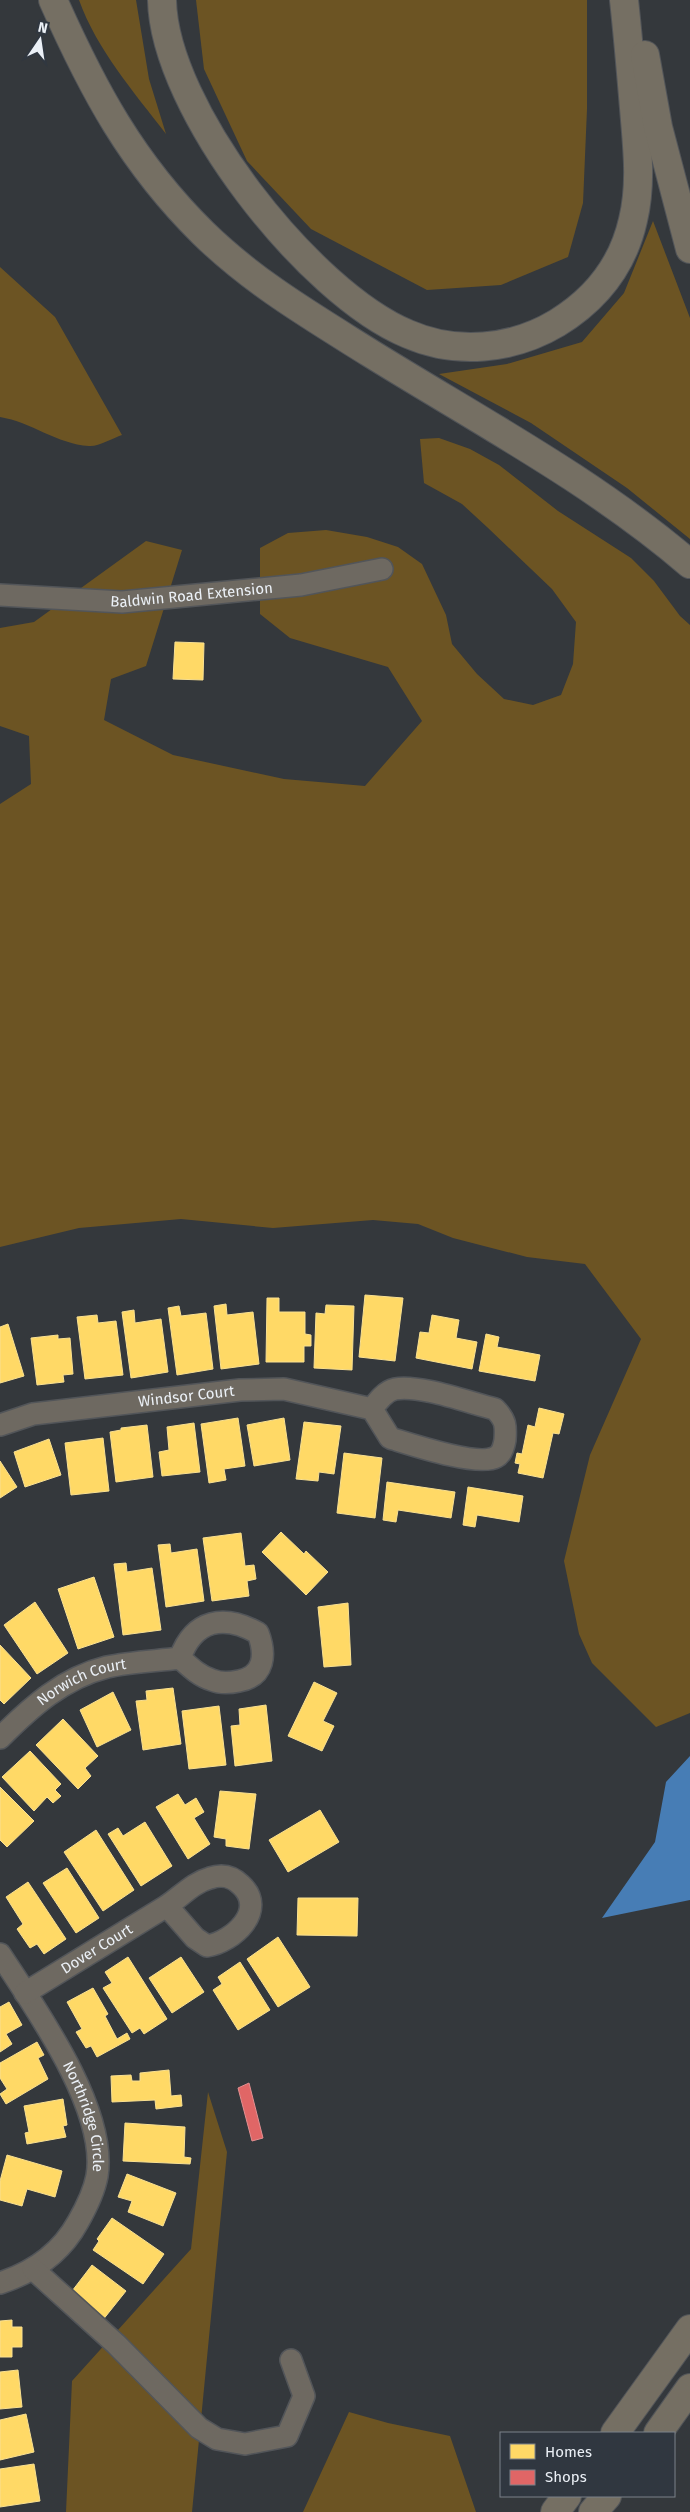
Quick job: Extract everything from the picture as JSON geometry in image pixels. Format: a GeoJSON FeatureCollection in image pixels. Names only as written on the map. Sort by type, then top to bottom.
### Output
{"type":"FeatureCollection","features":[{"type":"Feature","properties":{"kind":"highway"},"geometry":{"type":"LineString","coordinates":[[53,0],[82,64],[121,134],[172,200],[228,257],[283,299],[611,503],[658,537],[690,564]]}},
{"type":"Feature","properties":{"kind":"highway"},"geometry":{"type":"LineString","coordinates":[[162,0],[166,28],[182,80],[220,150],[268,216],[322,273],[384,321],[408,334],[427,341],[468,347],[509,343],[552,326],[587,301],[601,286],[622,256],[633,221],[639,185],[624,0]]}},
{"type":"Feature","properties":{"kind":"highway"},"geometry":{"type":"LineString","coordinates":[[630,0],[642,41],[670,177],[690,249]]}},
{"type":"Feature","properties":{"kind":"highway"},"geometry":{"type":"LineString","coordinates":[[616,2432],[690,2329]]}},
{"type":"Feature","properties":{"kind":"highway"},"geometry":{"type":"LineString","coordinates":[[659,2432],[690,2388]]}},
{"type":"Feature","properties":{"kind":"highway"},"geometry":{"type":"LineString","coordinates":[[555,2512],[567,2497]]}},
{"type":"Feature","properties":{"kind":"highway"},"geometry":{"type":"LineString","coordinates":[[593,2512],[606,2497]]}},
{"type":"Feature","properties":{"kind":"street","name":"Baldwin Road Extension"},"geometry":{"type":"LineString","coordinates":[[0,595],[132,602],[301,585],[382,569]]}},
{"type":"Feature","properties":{"kind":"street","name":"Windsor Court"},"geometry":{"type":"LineString","coordinates":[[0,1425],[33,1414],[240,1390],[284,1389],[372,1409]]}},
{"type":"Feature","properties":{"kind":"street"},"geometry":{"type":"LineString","coordinates":[[394,1389],[417,1390],[495,1409],[503,1418],[506,1426],[504,1445],[500,1454],[494,1458],[467,1457],[428,1450],[390,1438],[380,1426],[372,1409],[380,1398],[394,1389]]}},
{"type":"Feature","properties":{"kind":"street","name":"Norwich Court"},"geometry":{"type":"LineString","coordinates":[[0,1738],[32,1706],[61,1686],[107,1667],[180,1658]]}},
{"type":"Feature","properties":{"kind":"street","name":"Dover Court"},"geometry":{"type":"LineString","coordinates":[[25,1993],[167,1906]]}},
{"type":"Feature","properties":{"kind":"street","name":"Northridge Circle"},"geometry":{"type":"LineString","coordinates":[[0,1954],[67,2063],[93,2121],[98,2149],[97,2177],[88,2205],[68,2241],[23,2276],[0,2283]]}},
{"type":"Feature","properties":{"kind":"street"},"geometry":{"type":"LineString","coordinates":[[33,2269],[116,2344],[200,2428],[217,2439],[245,2444],[287,2436],[304,2396],[291,2360]]}},
{"type":"Feature","properties":{"kind":"shaded area"},"geometry":{"type":"Polygon","coordinates":[[[79,0],[136,0],[149,79],[166,134],[117,70],[96,36],[79,0]]]}},
{"type":"Feature","properties":{"kind":"shaded area"},"geometry":{"type":"Polygon","coordinates":[[[196,0],[587,0],[587,109],[583,203],[568,257],[501,285],[427,290],[311,229],[247,161],[204,69],[196,0]]]}},
{"type":"Feature","properties":{"kind":"shaded area"},"geometry":{"type":"Polygon","coordinates":[[[653,221],[690,318],[690,539],[627,488],[531,423],[439,374],[507,364],[582,342],[624,293],[653,221]]]}},
{"type":"Feature","properties":{"kind":"shaded area"},"geometry":{"type":"Polygon","coordinates":[[[0,267],[55,317],[122,435],[97,445],[89,446],[66,441],[22,423],[0,417],[0,267]]]}},
{"type":"Feature","properties":{"kind":"shaded area"},"geometry":{"type":"Polygon","coordinates":[[[439,438],[470,449],[499,465],[558,511],[631,558],[654,581],[680,616],[690,625],[690,1713],[656,1727],[592,1663],[579,1634],[564,1561],[590,1455],[641,1339],[585,1264],[527,1257],[453,1238],[418,1224],[373,1220],[273,1228],[181,1219],[79,1228],[0,1247],[0,804],[31,784],[29,736],[0,726],[0,628],[34,622],[146,541],[182,550],[146,666],[111,679],[104,720],[173,755],[284,779],[365,786],[422,721],[388,667],[290,638],[260,614],[260,548],[288,533],[326,530],[367,537],[398,547],[422,564],[446,615],[452,644],[477,674],[504,699],[533,705],[561,695],[573,664],[576,622],[552,589],[462,504],[424,483],[420,439],[439,438]]]}},
{"type":"Feature","properties":{"kind":"shaded area"},"geometry":{"type":"Polygon","coordinates":[[[208,2092],[227,2152],[192,2512],[66,2512],[72,2381],[191,2249],[208,2092]]]}},
{"type":"Feature","properties":{"kind":"shaded area"},"geometry":{"type":"Polygon","coordinates":[[[349,2412],[388,2423],[450,2436],[476,2512],[303,2512],[349,2412]]]}},
{"type":"Feature","properties":{"kind":"water"},"geometry":{"type":"Polygon","coordinates":[[[690,1756],[690,1900],[602,1918],[655,1842],[666,1782],[690,1756]]]}},
{"type":"Feature","properties":{"kind":"building: Homes"},"geometry":{"type":"Polygon","coordinates":[[[175,642],[204,643],[203,680],[173,679],[175,642]]]}},
{"type":"Feature","properties":{"kind":"building: Homes"},"geometry":{"type":"Polygon","coordinates":[[[365,1295],[403,1298],[395,1361],[359,1357],[365,1295]]]}},
{"type":"Feature","properties":{"kind":"building: Homes"},"geometry":{"type":"Polygon","coordinates":[[[267,1298],[279,1298],[279,1312],[305,1312],[305,1334],[311,1335],[311,1346],[304,1346],[304,1362],[266,1362],[267,1298]]]}},
{"type":"Feature","properties":{"kind":"building: Homes"},"geometry":{"type":"Polygon","coordinates":[[[226,1304],[227,1315],[253,1312],[259,1364],[221,1369],[214,1306],[226,1304]]]}},
{"type":"Feature","properties":{"kind":"building: Homes"},"geometry":{"type":"Polygon","coordinates":[[[326,1305],[354,1306],[352,1370],[314,1368],[316,1313],[325,1314],[326,1305]]]}},
{"type":"Feature","properties":{"kind":"building: Homes"},"geometry":{"type":"Polygon","coordinates":[[[179,1306],[181,1316],[206,1313],[213,1369],[177,1375],[168,1308],[179,1306]]]}},
{"type":"Feature","properties":{"kind":"building: Homes"},"geometry":{"type":"Polygon","coordinates":[[[134,1310],[135,1323],[161,1319],[168,1372],[131,1378],[122,1312],[134,1310]]]}},
{"type":"Feature","properties":{"kind":"building: Homes"},"geometry":{"type":"Polygon","coordinates":[[[97,1315],[98,1323],[116,1321],[123,1375],[85,1379],[77,1317],[97,1315]]]}},
{"type":"Feature","properties":{"kind":"building: Homes"},"geometry":{"type":"Polygon","coordinates":[[[432,1315],[459,1320],[456,1338],[477,1342],[472,1369],[416,1358],[420,1332],[429,1333],[432,1315]]]}},
{"type":"Feature","properties":{"kind":"building: Homes"},"geometry":{"type":"Polygon","coordinates":[[[8,1324],[24,1376],[0,1383],[0,1327],[8,1324]]]}},
{"type":"Feature","properties":{"kind":"building: Homes"},"geometry":{"type":"Polygon","coordinates":[[[486,1334],[499,1337],[497,1347],[540,1355],[535,1381],[479,1371],[486,1334]]]}},
{"type":"Feature","properties":{"kind":"building: Homes"},"geometry":{"type":"Polygon","coordinates":[[[58,1335],[58,1339],[70,1338],[73,1374],[63,1375],[64,1382],[37,1385],[31,1338],[58,1335]]]}},
{"type":"Feature","properties":{"kind":"building: Homes"},"geometry":{"type":"Polygon","coordinates":[[[539,1408],[564,1414],[559,1434],[553,1433],[543,1478],[518,1473],[520,1464],[515,1463],[517,1453],[522,1454],[528,1425],[535,1427],[539,1408]]]}},
{"type":"Feature","properties":{"kind":"building: Homes"},"geometry":{"type":"Polygon","coordinates":[[[238,1418],[245,1466],[224,1469],[226,1480],[209,1483],[201,1424],[238,1418]]]}},
{"type":"Feature","properties":{"kind":"building: Homes"},"geometry":{"type":"Polygon","coordinates":[[[284,1418],[290,1460],[254,1466],[247,1425],[284,1418]]]}},
{"type":"Feature","properties":{"kind":"building: Homes"},"geometry":{"type":"Polygon","coordinates":[[[304,1422],[341,1426],[334,1474],[319,1472],[318,1481],[296,1479],[304,1422]]]}},
{"type":"Feature","properties":{"kind":"building: Homes"},"geometry":{"type":"Polygon","coordinates":[[[194,1423],[200,1472],[162,1476],[159,1452],[169,1450],[167,1427],[194,1423]]]}},
{"type":"Feature","properties":{"kind":"building: Homes"},"geometry":{"type":"Polygon","coordinates":[[[147,1425],[153,1477],[116,1482],[110,1432],[121,1430],[121,1428],[147,1425]]]}},
{"type":"Feature","properties":{"kind":"building: Homes"},"geometry":{"type":"Polygon","coordinates":[[[103,1438],[109,1491],[71,1495],[65,1443],[103,1438]]]}},
{"type":"Feature","properties":{"kind":"building: Homes"},"geometry":{"type":"Polygon","coordinates":[[[49,1439],[61,1475],[25,1487],[14,1452],[49,1439]]]}},
{"type":"Feature","properties":{"kind":"building: Homes"},"geometry":{"type":"Polygon","coordinates":[[[344,1453],[382,1458],[375,1518],[337,1513],[344,1453]]]}},
{"type":"Feature","properties":{"kind":"building: Homes"},"geometry":{"type":"Polygon","coordinates":[[[0,1461],[17,1487],[0,1498],[0,1461]]]}},
{"type":"Feature","properties":{"kind":"building: Homes"},"geometry":{"type":"Polygon","coordinates":[[[387,1482],[455,1492],[451,1518],[398,1510],[396,1522],[383,1520],[387,1482]]]}},
{"type":"Feature","properties":{"kind":"building: Homes"},"geometry":{"type":"Polygon","coordinates":[[[468,1487],[523,1496],[519,1522],[477,1515],[475,1527],[463,1525],[468,1487]]]}},
{"type":"Feature","properties":{"kind":"building: Homes"},"geometry":{"type":"Polygon","coordinates":[[[281,1532],[304,1554],[306,1551],[328,1572],[306,1595],[262,1552],[281,1532]]]}},
{"type":"Feature","properties":{"kind":"building: Homes"},"geometry":{"type":"Polygon","coordinates":[[[241,1533],[245,1566],[254,1565],[256,1579],[247,1581],[249,1596],[212,1601],[203,1538],[241,1533]]]}},
{"type":"Feature","properties":{"kind":"building: Homes"},"geometry":{"type":"Polygon","coordinates":[[[170,1544],[171,1553],[197,1549],[204,1601],[166,1607],[158,1545],[170,1544]]]}},
{"type":"Feature","properties":{"kind":"building: Homes"},"geometry":{"type":"Polygon","coordinates":[[[126,1563],[127,1572],[152,1568],[161,1630],[123,1635],[114,1564],[126,1563]]]}},
{"type":"Feature","properties":{"kind":"building: Homes"},"geometry":{"type":"Polygon","coordinates":[[[94,1577],[114,1637],[78,1649],[58,1589],[94,1577]]]}},
{"type":"Feature","properties":{"kind":"building: Homes"},"geometry":{"type":"Polygon","coordinates":[[[35,1602],[68,1653],[37,1674],[4,1625],[35,1602]]]}},
{"type":"Feature","properties":{"kind":"building: Homes"},"geometry":{"type":"Polygon","coordinates":[[[348,1603],[351,1665],[324,1667],[318,1607],[348,1603]]]}},
{"type":"Feature","properties":{"kind":"building: Homes"},"geometry":{"type":"Polygon","coordinates":[[[0,1645],[31,1678],[4,1704],[0,1700],[0,1645]]]}},
{"type":"Feature","properties":{"kind":"building: Homes"},"geometry":{"type":"Polygon","coordinates":[[[314,1682],[337,1693],[323,1721],[334,1726],[322,1751],[288,1736],[314,1682]]]}},
{"type":"Feature","properties":{"kind":"building: Homes"},"geometry":{"type":"Polygon","coordinates":[[[173,1688],[181,1744],[143,1750],[136,1701],[147,1700],[146,1691],[173,1688]]]}},
{"type":"Feature","properties":{"kind":"building: Homes"},"geometry":{"type":"Polygon","coordinates":[[[113,1692],[131,1730],[97,1747],[80,1710],[113,1692]]]}},
{"type":"Feature","properties":{"kind":"building: Homes"},"geometry":{"type":"Polygon","coordinates":[[[266,1705],[272,1761],[235,1766],[231,1726],[240,1725],[239,1709],[266,1705]]]}},
{"type":"Feature","properties":{"kind":"building: Homes"},"geometry":{"type":"Polygon","coordinates":[[[219,1706],[226,1765],[189,1769],[182,1711],[219,1706]]]}},
{"type":"Feature","properties":{"kind":"building: Homes"},"geometry":{"type":"Polygon","coordinates":[[[63,1719],[98,1756],[85,1768],[91,1776],[78,1789],[36,1745],[63,1719]]]}},
{"type":"Feature","properties":{"kind":"building: Homes"},"geometry":{"type":"Polygon","coordinates":[[[30,1751],[61,1784],[55,1790],[61,1796],[53,1803],[47,1797],[34,1811],[2,1777],[30,1751]]]}},
{"type":"Feature","properties":{"kind":"building: Homes"},"geometry":{"type":"Polygon","coordinates":[[[0,1787],[34,1821],[7,1847],[0,1840],[0,1787]]]}},
{"type":"Feature","properties":{"kind":"building: Homes"},"geometry":{"type":"Polygon","coordinates":[[[220,1791],[256,1794],[249,1849],[226,1846],[226,1839],[214,1837],[220,1791]]]}},
{"type":"Feature","properties":{"kind":"building: Homes"},"geometry":{"type":"Polygon","coordinates":[[[178,1794],[185,1805],[196,1798],[204,1812],[194,1818],[210,1844],[188,1859],[156,1807],[178,1794]]]}},
{"type":"Feature","properties":{"kind":"building: Homes"},"geometry":{"type":"Polygon","coordinates":[[[320,1810],[339,1842],[288,1872],[269,1840],[320,1810]]]}},
{"type":"Feature","properties":{"kind":"building: Homes"},"geometry":{"type":"Polygon","coordinates":[[[145,1822],[172,1866],[141,1886],[108,1834],[118,1828],[123,1836],[145,1822]]]}},
{"type":"Feature","properties":{"kind":"building: Homes"},"geometry":{"type":"Polygon","coordinates":[[[96,1830],[134,1890],[103,1911],[64,1852],[96,1830]]]}},
{"type":"Feature","properties":{"kind":"building: Homes"},"geometry":{"type":"Polygon","coordinates":[[[67,1868],[99,1918],[76,1933],[43,1883],[67,1868]]]}},
{"type":"Feature","properties":{"kind":"building: Homes"},"geometry":{"type":"Polygon","coordinates":[[[28,1882],[66,1939],[44,1954],[37,1944],[30,1948],[17,1929],[23,1924],[6,1897],[28,1882]]]}},
{"type":"Feature","properties":{"kind":"building: Homes"},"geometry":{"type":"Polygon","coordinates":[[[298,1898],[358,1898],[357,1936],[297,1935],[298,1898]]]}},
{"type":"Feature","properties":{"kind":"building: Homes"},"geometry":{"type":"Polygon","coordinates":[[[278,1937],[310,1987],[278,2007],[247,1959],[278,1937]]]}},
{"type":"Feature","properties":{"kind":"building: Homes"},"geometry":{"type":"Polygon","coordinates":[[[128,1957],[167,2019],[144,2034],[140,2028],[132,2033],[103,1988],[112,1983],[105,1972],[128,1957]]]}},
{"type":"Feature","properties":{"kind":"building: Homes"},"geometry":{"type":"Polygon","coordinates":[[[181,1957],[204,1992],[172,2013],[149,1978],[181,1957]]]}},
{"type":"Feature","properties":{"kind":"building: Homes"},"geometry":{"type":"Polygon","coordinates":[[[240,1962],[270,2010],[238,2030],[213,1990],[222,1984],[218,1977],[240,1962]]]}},
{"type":"Feature","properties":{"kind":"building: Homes"},"geometry":{"type":"Polygon","coordinates":[[[93,1988],[108,2014],[105,2016],[117,2039],[127,2033],[130,2039],[97,2057],[91,2046],[86,2048],[76,2032],[82,2029],[67,2002],[93,1988]]]}},
{"type":"Feature","properties":{"kind":"building: Homes"},"geometry":{"type":"Polygon","coordinates":[[[9,2002],[22,2025],[6,2034],[12,2044],[0,2052],[0,2007],[9,2002]]]}},
{"type":"Feature","properties":{"kind":"building: Homes"},"geometry":{"type":"Polygon","coordinates":[[[37,2042],[44,2055],[38,2058],[48,2079],[6,2104],[0,2094],[7,2089],[0,2078],[0,2063],[37,2042]]]}},
{"type":"Feature","properties":{"kind":"building: Homes"},"geometry":{"type":"Polygon","coordinates":[[[169,2070],[171,2096],[181,2095],[182,2106],[156,2109],[155,2100],[112,2102],[111,2076],[131,2075],[132,2081],[140,2081],[140,2073],[169,2070]]]}},
{"type":"Feature","properties":{"kind":"building: Homes"},"geometry":{"type":"Polygon","coordinates":[[[63,2099],[67,2125],[63,2126],[66,2137],[27,2144],[25,2133],[29,2132],[24,2106],[63,2099]]]}},
{"type":"Feature","properties":{"kind":"building: Homes"},"geometry":{"type":"Polygon","coordinates":[[[125,2123],[185,2127],[184,2157],[191,2158],[190,2164],[123,2161],[125,2123]]]}},
{"type":"Feature","properties":{"kind":"building: Homes"},"geometry":{"type":"Polygon","coordinates":[[[7,2155],[62,2171],[55,2197],[27,2189],[22,2206],[0,2200],[0,2181],[7,2155]]]}},
{"type":"Feature","properties":{"kind":"building: Homes"},"geometry":{"type":"Polygon","coordinates":[[[127,2174],[176,2193],[163,2226],[128,2212],[132,2201],[118,2197],[127,2174]]]}},
{"type":"Feature","properties":{"kind":"building: Homes"},"geometry":{"type":"Polygon","coordinates":[[[112,2218],[164,2254],[143,2284],[93,2250],[99,2241],[97,2239],[112,2218]]]}},
{"type":"Feature","properties":{"kind":"building: Homes"},"geometry":{"type":"Polygon","coordinates":[[[92,2265],[126,2291],[102,2321],[69,2295],[92,2265]]]}},
{"type":"Feature","properties":{"kind":"building: Homes"},"geometry":{"type":"Polygon","coordinates":[[[12,2320],[12,2327],[22,2327],[22,2347],[12,2347],[12,2357],[0,2357],[0,2321],[12,2320]]]}},
{"type":"Feature","properties":{"kind":"building: Homes"},"geometry":{"type":"Polygon","coordinates":[[[18,2370],[22,2407],[0,2409],[0,2372],[18,2370]]]}},
{"type":"Feature","properties":{"kind":"building: Homes"},"geometry":{"type":"Polygon","coordinates":[[[26,2414],[34,2452],[0,2460],[0,2420],[26,2414]]]}},
{"type":"Feature","properties":{"kind":"building: Homes"},"geometry":{"type":"Polygon","coordinates":[[[34,2464],[40,2501],[0,2507],[0,2469],[34,2464]]]}},
{"type":"Feature","properties":{"kind":"building: Shops"},"geometry":{"type":"Polygon","coordinates":[[[249,2083],[263,2138],[252,2141],[238,2088],[249,2083]]]}}]}
